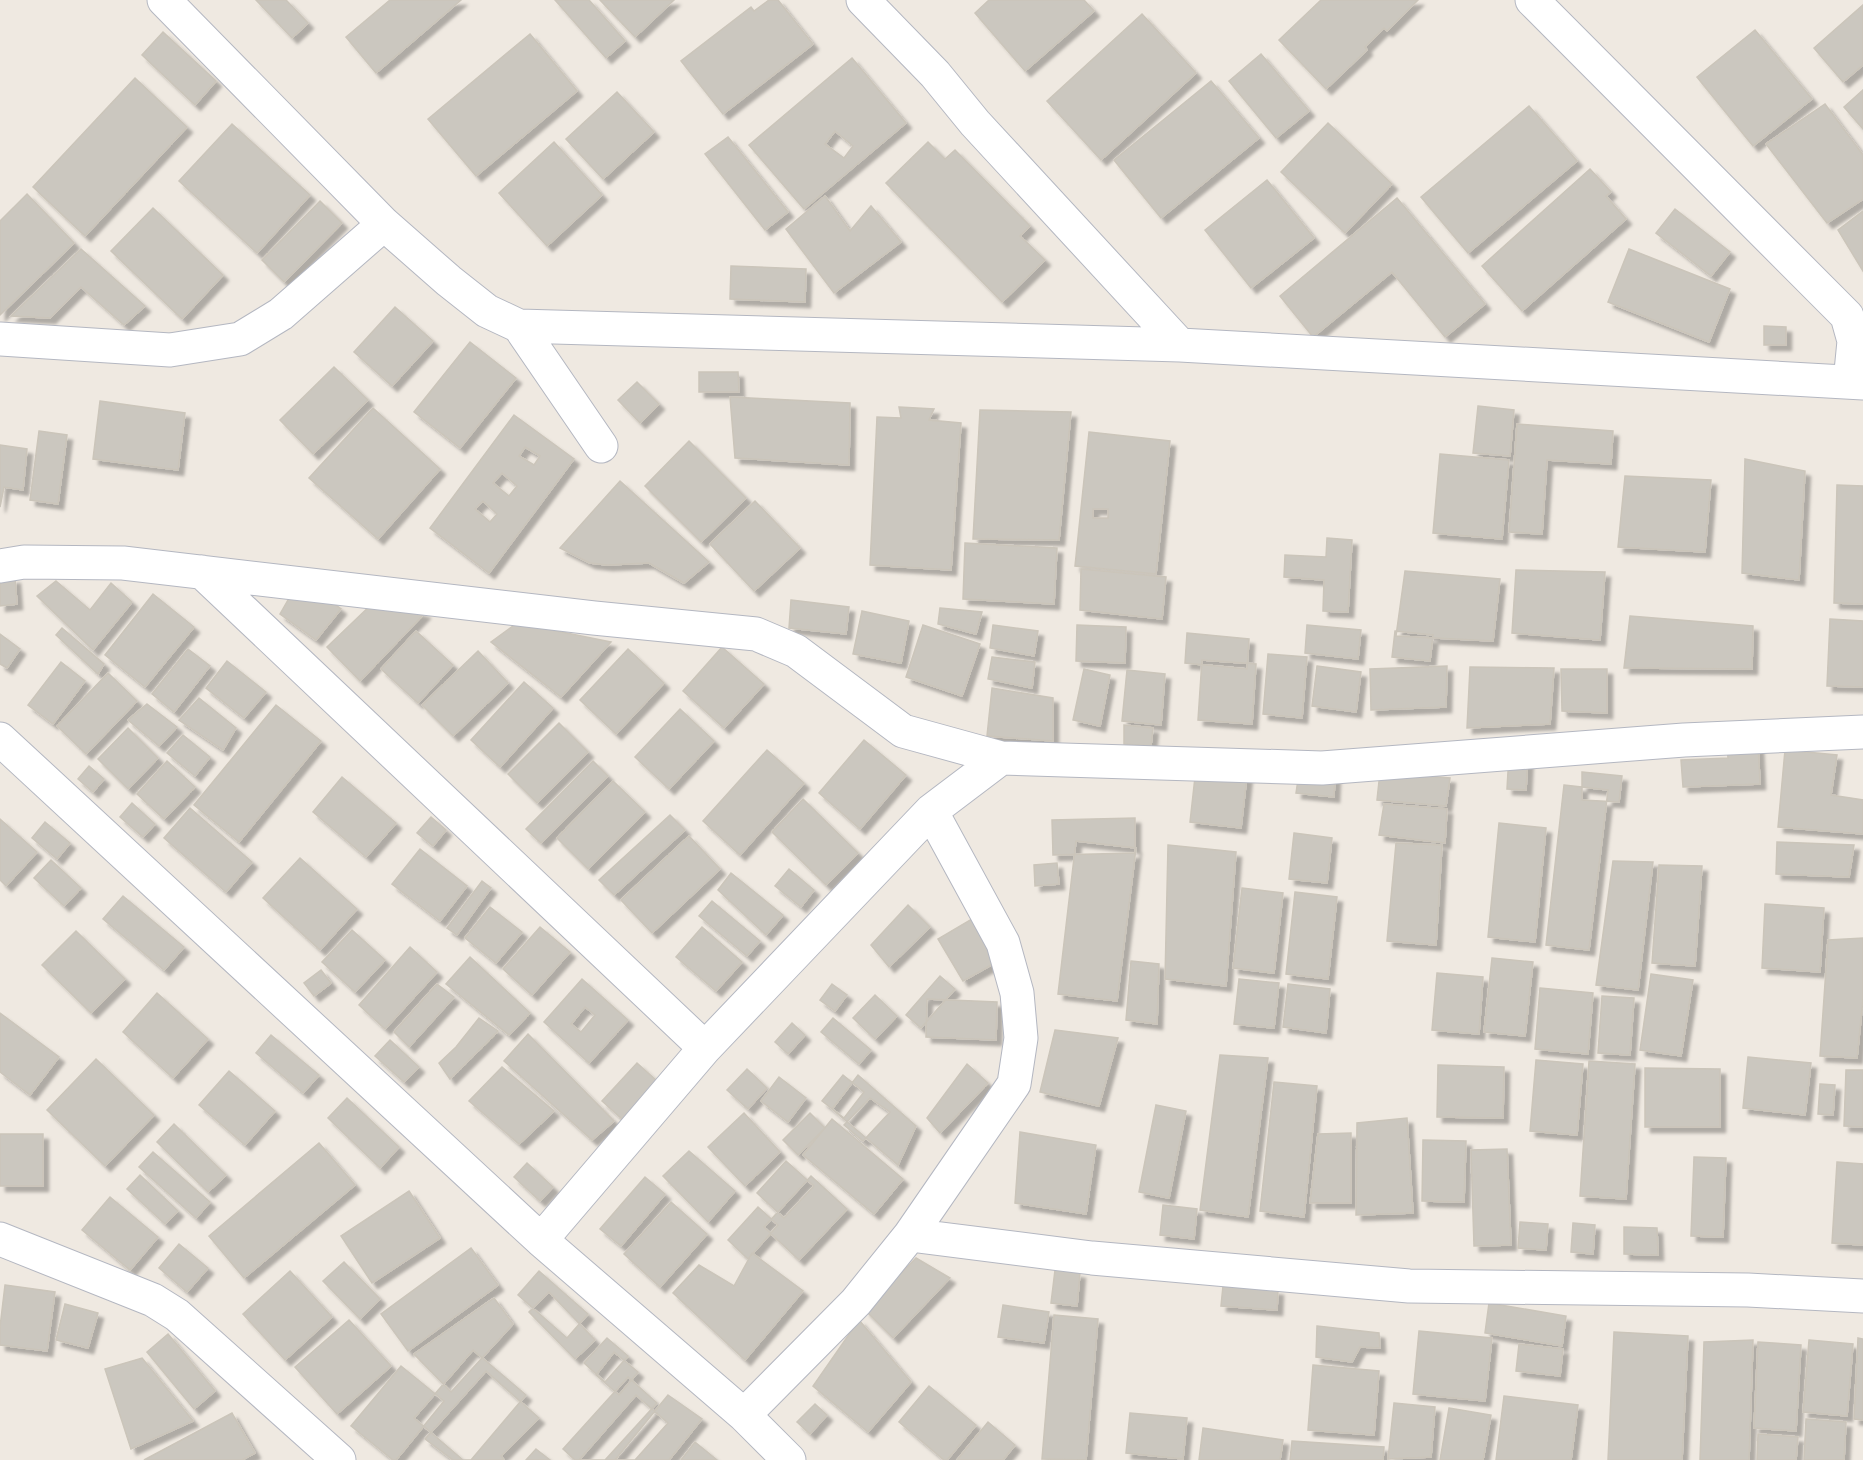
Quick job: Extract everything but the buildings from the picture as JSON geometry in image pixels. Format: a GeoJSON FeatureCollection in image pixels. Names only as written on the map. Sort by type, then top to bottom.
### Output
{"type":"FeatureCollection","features":[{"type":"Feature","properties":{"kind":"street"},"geometry":{"type":"LineString","coordinates":[[164,0],[384,224],[472,299],[519,326],[1180,345],[1857,382],[1854,341],[1847,316],[1532,0]]}},
{"type":"Feature","properties":{"kind":"street"},"geometry":{"type":"LineString","coordinates":[[863,0],[935,74],[975,123],[1180,345]]}},
{"type":"Feature","properties":{"kind":"street"},"geometry":{"type":"LineString","coordinates":[[0,339],[170,350],[240,339],[281,314],[384,224]]}},
{"type":"Feature","properties":{"kind":"street"},"geometry":{"type":"LineString","coordinates":[[519,326],[601,446]]}},
{"type":"Feature","properties":{"kind":"street"},"geometry":{"type":"LineString","coordinates":[[0,566],[24,562],[123,563],[594,618],[756,634],[796,651],[903,731],[1001,758],[1322,768],[1684,740],[1863,732]]}},
{"type":"Feature","properties":{"kind":"street"},"geometry":{"type":"LineString","coordinates":[[202,572],[705,1048]]}},
{"type":"Feature","properties":{"kind":"street"},"geometry":{"type":"LineString","coordinates":[[0,739],[541,1240],[744,1415],[789,1460]]}},
{"type":"Feature","properties":{"kind":"street"},"geometry":{"type":"LineString","coordinates":[[541,1240],[705,1048],[931,811],[1001,758]]}},
{"type":"Feature","properties":{"kind":"street"},"geometry":{"type":"LineString","coordinates":[[744,1415],[856,1302],[910,1235],[1014,1084],[1021,1038],[1017,993],[1003,943],[931,811]]}},
{"type":"Feature","properties":{"kind":"street"},"geometry":{"type":"LineString","coordinates":[[910,1235],[1092,1258],[1409,1286],[1748,1290],[1863,1296]]}},
{"type":"Feature","properties":{"kind":"street"},"geometry":{"type":"LineString","coordinates":[[0,1239],[153,1300],[177,1315],[339,1460]]}}]}
